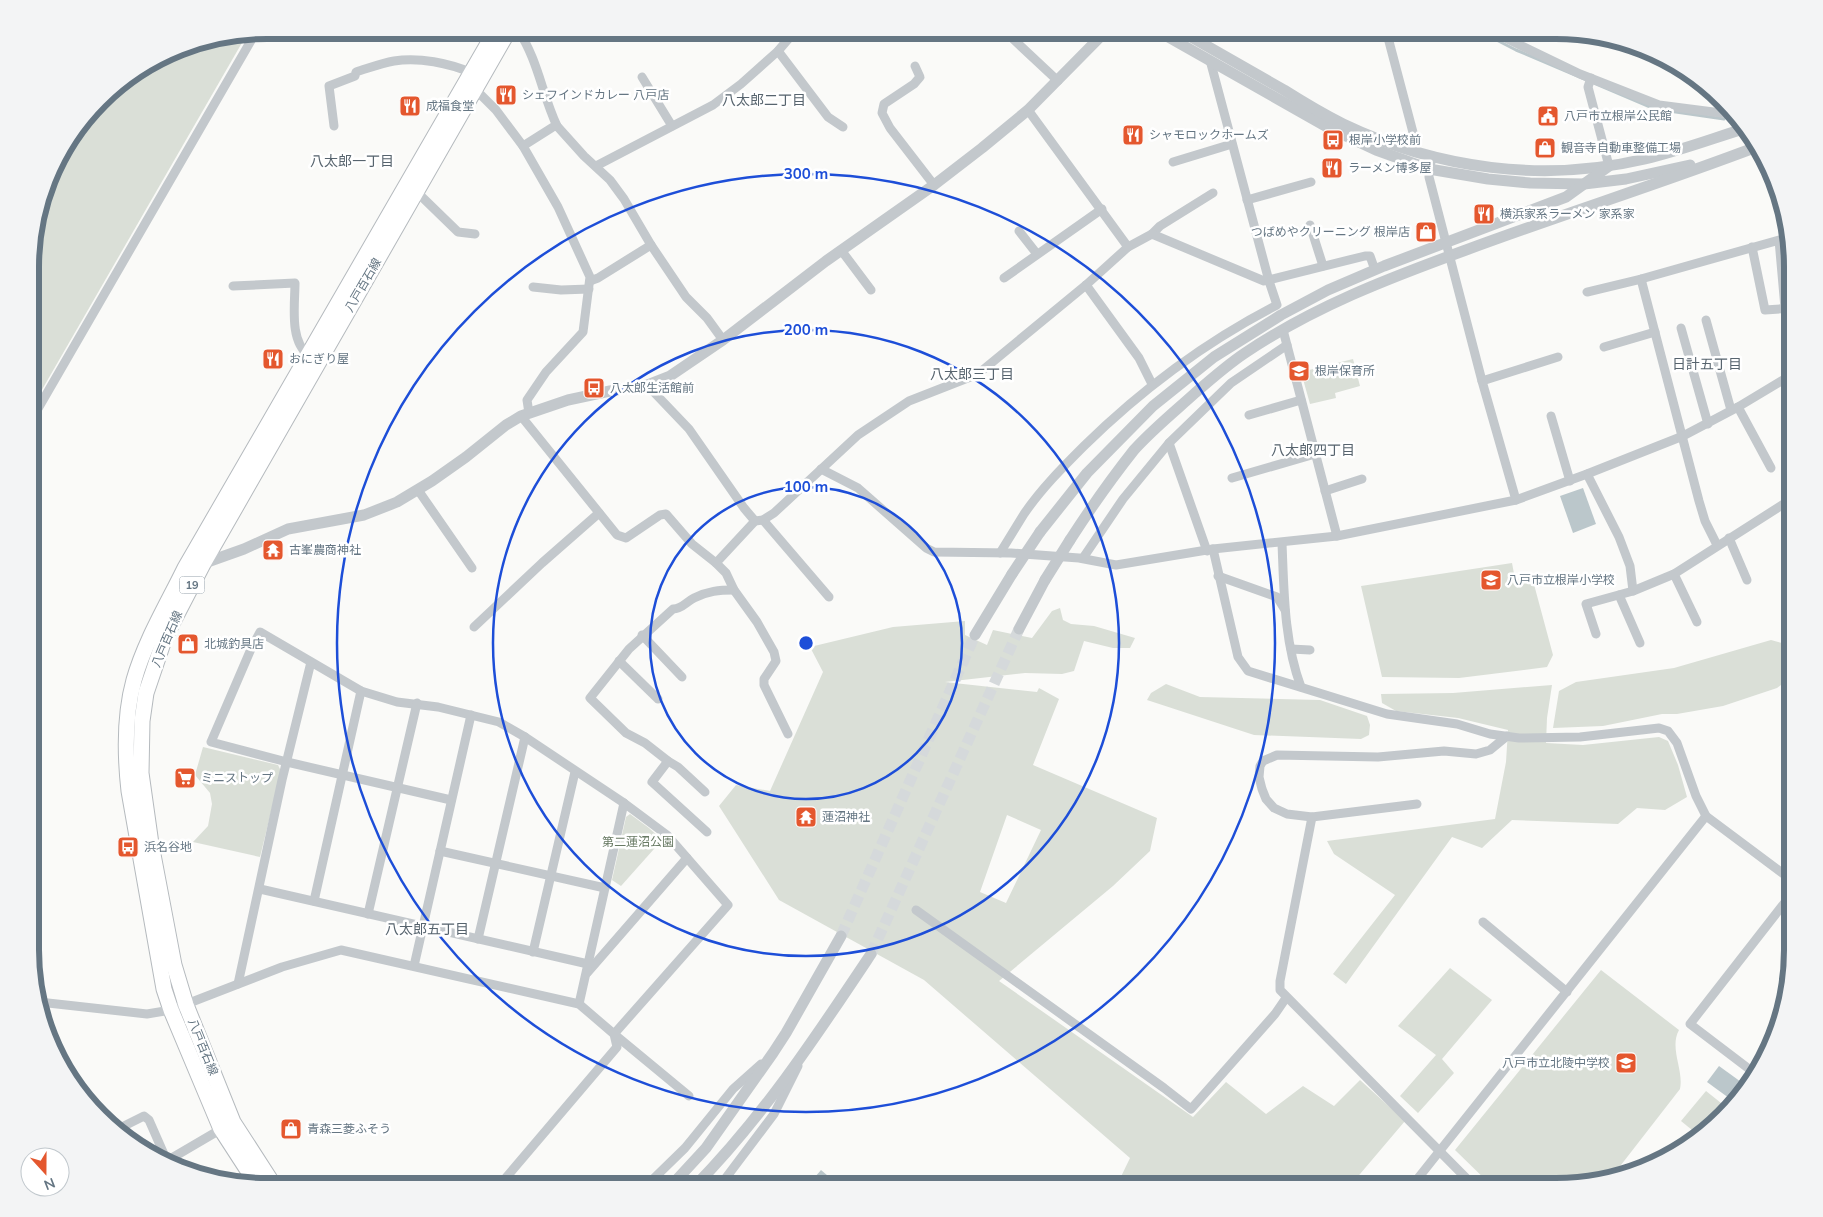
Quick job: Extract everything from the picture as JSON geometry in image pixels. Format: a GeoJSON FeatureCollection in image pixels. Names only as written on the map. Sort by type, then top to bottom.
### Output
{"type":"FeatureCollection","features":[{"type":"Feature","properties":{"kind":"main road","name":"八戸百石線"},"geometry":{"type":"LineString","coordinates":[[254,1178],[171,1010],[164,989],[128,791],[126,766],[127,716],[134,682],[143,654],[185,568],[491,39]]}},
{"type":"Feature","properties":{"kind":"main road","name":"八戸百石線"},"geometry":{"type":"LineString","coordinates":[[268,1178],[227,1126],[174,965],[151,844],[140,773],[146,693],[165,637],[203,564],[504,39]]}},
{"type":"Feature","properties":{"kind":"street"},"geometry":{"type":"LineString","coordinates":[[39,408],[252,39]]}},
{"type":"Feature","properties":{"kind":"street"},"geometry":{"type":"LineString","coordinates":[[522,39],[540,74],[548,105],[557,126],[610,180],[624,198],[651,245],[686,298],[707,318],[723,340]]}},
{"type":"Feature","properties":{"kind":"street"},"geometry":{"type":"LineString","coordinates":[[596,166],[713,104],[741,84],[778,51],[788,39]]}},
{"type":"Feature","properties":{"kind":"street"},"geometry":{"type":"LineString","coordinates":[[1013,39],[1058,80]]}},
{"type":"Feature","properties":{"kind":"street"},"geometry":{"type":"LineString","coordinates":[[185,568],[244,550],[288,529],[364,515],[397,502],[466,457],[506,425],[525,415],[568,400],[647,385],[670,376],[723,340],[841,250],[934,185],[1028,110],[1098,39]]}},
{"type":"Feature","properties":{"kind":"street"},"geometry":{"type":"LineString","coordinates":[[1172,39],[1327,127],[1376,150],[1429,169],[1488,179],[1530,183],[1584,184],[1626,179],[1728,158]]}},
{"type":"Feature","properties":{"kind":"street"},"geometry":{"type":"LineString","coordinates":[[1195,39],[1342,123],[1375,138],[1432,156],[1495,168],[1567,170],[1609,166],[1678,150],[1739,130]]}},
{"type":"Feature","properties":{"kind":"street"},"geometry":{"type":"LineString","coordinates":[[1388,39],[1415,150]]}},
{"type":"Feature","properties":{"kind":"street"},"geometry":{"type":"LineString","coordinates":[[1508,39],[1591,78],[1659,105],[1725,114]]}},
{"type":"Feature","properties":{"kind":"street"},"geometry":{"type":"LineString","coordinates":[[778,51],[828,117],[843,127]]}},
{"type":"Feature","properties":{"kind":"street"},"geometry":{"type":"LineString","coordinates":[[334,126],[329,86],[355,76],[356,72],[394,61],[415,60],[458,68],[472,73]]}},
{"type":"Feature","properties":{"kind":"street"},"geometry":{"type":"LineString","coordinates":[[1000,553],[1025,513],[1063,467],[1100,430],[1152,384],[1200,350],[1235,327],[1277,305],[1210,60]]}},
{"type":"Feature","properties":{"kind":"street"},"geometry":{"type":"LineString","coordinates":[[915,66],[920,78],[884,104],[882,113],[890,128],[934,185]]}},
{"type":"Feature","properties":{"kind":"street"},"geometry":{"type":"LineString","coordinates":[[642,77],[672,126]]}},
{"type":"Feature","properties":{"kind":"street"},"geometry":{"type":"LineString","coordinates":[[1591,78],[1588,88],[1609,166]]}},
{"type":"Feature","properties":{"kind":"street"},"geometry":{"type":"LineString","coordinates":[[475,90],[496,110],[523,146],[558,207],[590,277],[583,332],[541,379],[527,400],[525,415],[617,535],[626,538],[660,515],[666,514],[692,544],[716,562],[726,573],[734,590],[757,622],[774,652],[776,661],[764,678],[764,685],[788,734]]}},
{"type":"Feature","properties":{"kind":"street"},"geometry":{"type":"LineString","coordinates":[[1028,110],[1102,208],[1128,247]]}},
{"type":"Feature","properties":{"kind":"street"},"geometry":{"type":"LineString","coordinates":[[523,146],[552,127],[557,126]]}},
{"type":"Feature","properties":{"kind":"street"},"geometry":{"type":"LineString","coordinates":[[1173,162],[1232,144]]}},
{"type":"Feature","properties":{"kind":"street"},"geometry":{"type":"LineString","coordinates":[[1019,629],[1045,580],[1095,501],[1135,449],[1161,423],[1243,354],[1343,298],[1449,256],[1564,214],[1751,149]]}},
{"type":"Feature","properties":{"kind":"street"},"geometry":{"type":"LineString","coordinates":[[1432,156],[1429,177],[1482,381],[1516,500]]}},
{"type":"Feature","properties":{"kind":"street"},"geometry":{"type":"LineString","coordinates":[[975,635],[1040,532],[1087,473],[1153,406],[1214,357],[1281,315],[1328,290],[1375,270],[1566,197],[1609,166]]}},
{"type":"Feature","properties":{"kind":"street"},"geometry":{"type":"LineString","coordinates":[[1247,200],[1311,182]]}},
{"type":"Feature","properties":{"kind":"street"},"geometry":{"type":"LineString","coordinates":[[415,193],[422,197],[458,232],[475,234]]}},
{"type":"Feature","properties":{"kind":"street"},"geometry":{"type":"LineString","coordinates":[[716,562],[759,520],[774,513],[858,435],[909,401],[978,374],[1086,286],[1128,247],[1152,234],[1160,226],[1213,193]]}},
{"type":"Feature","properties":{"kind":"street"},"geometry":{"type":"LineString","coordinates":[[1004,278],[1102,208]]}},
{"type":"Feature","properties":{"kind":"street"},"geometry":{"type":"LineString","coordinates":[[1310,225],[1323,266]]}},
{"type":"Feature","properties":{"kind":"street"},"geometry":{"type":"LineString","coordinates":[[1019,231],[1038,254]]}},
{"type":"Feature","properties":{"kind":"street"},"geometry":{"type":"LineString","coordinates":[[1152,234],[1264,281],[1370,256],[1375,270]]}},
{"type":"Feature","properties":{"kind":"street"},"geometry":{"type":"LineString","coordinates":[[1586,292],[1641,279],[1779,240],[1784,274]]}},
{"type":"Feature","properties":{"kind":"street"},"geometry":{"type":"LineString","coordinates":[[533,287],[561,290],[589,285],[651,245]]}},
{"type":"Feature","properties":{"kind":"street"},"geometry":{"type":"LineString","coordinates":[[1752,247],[1765,310],[1784,308]]}},
{"type":"Feature","properties":{"kind":"street"},"geometry":{"type":"LineString","coordinates":[[841,250],[872,290]]}},
{"type":"Feature","properties":{"kind":"street"},"geometry":{"type":"LineString","coordinates":[[1641,279],[1699,501],[1705,521],[1717,545]]}},
{"type":"Feature","properties":{"kind":"street"},"geometry":{"type":"LineString","coordinates":[[233,286],[295,283],[295,334],[302,350],[309,355]]}},
{"type":"Feature","properties":{"kind":"street"},"geometry":{"type":"LineString","coordinates":[[1086,286],[1139,358],[1152,384]]}},
{"type":"Feature","properties":{"kind":"street"},"geometry":{"type":"LineString","coordinates":[[1706,320],[1735,408],[1770,468]]}},
{"type":"Feature","properties":{"kind":"street"},"geometry":{"type":"LineString","coordinates":[[1681,328],[1708,424]]}},
{"type":"Feature","properties":{"kind":"street"},"geometry":{"type":"LineString","coordinates":[[1283,330],[1337,536]]}},
{"type":"Feature","properties":{"kind":"street"},"geometry":{"type":"LineString","coordinates":[[1604,347],[1655,332]]}},
{"type":"Feature","properties":{"kind":"street"},"geometry":{"type":"LineString","coordinates":[[1083,558],[1123,499],[1168,443],[1231,384],[1287,345]]}},
{"type":"Feature","properties":{"kind":"street"},"geometry":{"type":"LineString","coordinates":[[1482,381],[1558,357]]}},
{"type":"Feature","properties":{"kind":"street"},"geometry":{"type":"LineString","coordinates":[[821,469],[858,488],[926,548],[934,552],[1000,553],[1083,558],[1116,566],[1210,550],[1337,536],[1516,500],[1570,481],[1683,436],[1708,424],[1784,379]]}},
{"type":"Feature","properties":{"kind":"street"},"geometry":{"type":"LineString","coordinates":[[647,385],[689,429],[744,508],[759,520],[829,596]]}},
{"type":"Feature","properties":{"kind":"street"},"geometry":{"type":"LineString","coordinates":[[1249,415],[1301,400]]}},
{"type":"Feature","properties":{"kind":"street"},"geometry":{"type":"LineString","coordinates":[[1551,416],[1570,481]]}},
{"type":"Feature","properties":{"kind":"street"},"geometry":{"type":"LineString","coordinates":[[1168,443],[1210,550],[1238,656],[1248,671],[1387,714],[1457,724],[1490,734],[1580,738],[1659,728],[1668,731],[1677,743],[1696,796],[1706,816],[1784,875]]}},
{"type":"Feature","properties":{"kind":"street"},"geometry":{"type":"LineString","coordinates":[[1232,478],[1315,454]]}},
{"type":"Feature","properties":{"kind":"street"},"geometry":{"type":"LineString","coordinates":[[1587,474],[1619,537],[1630,566],[1634,591]]}},
{"type":"Feature","properties":{"kind":"street"},"geometry":{"type":"LineString","coordinates":[[1324,491],[1362,479]]}},
{"type":"Feature","properties":{"kind":"street"},"geometry":{"type":"LineString","coordinates":[[418,490],[472,568]]}},
{"type":"Feature","properties":{"kind":"street"},"geometry":{"type":"LineString","coordinates":[[1596,634],[1586,604],[1634,591],[1674,574],[1784,503]]}},
{"type":"Feature","properties":{"kind":"street"},"geometry":{"type":"LineString","coordinates":[[474,627],[599,513]]}},
{"type":"Feature","properties":{"kind":"street"},"geometry":{"type":"LineString","coordinates":[[1729,538],[1747,580]]}},
{"type":"Feature","properties":{"kind":"street"},"geometry":{"type":"LineString","coordinates":[[1282,543],[1285,610],[1294,670],[1301,688]]}},
{"type":"Feature","properties":{"kind":"street"},"geometry":{"type":"LineString","coordinates":[[1674,574],[1697,622]]}},
{"type":"Feature","properties":{"kind":"street"},"geometry":{"type":"LineString","coordinates":[[1218,576],[1276,597],[1285,610]]}},
{"type":"Feature","properties":{"kind":"street"},"geometry":{"type":"LineString","coordinates":[[705,792],[678,767],[646,743],[626,733],[590,698],[642,635],[673,609],[680,609],[692,599],[708,592],[734,590]]}},
{"type":"Feature","properties":{"kind":"street"},"geometry":{"type":"LineString","coordinates":[[1619,595],[1640,643]]}},
{"type":"Feature","properties":{"kind":"street"},"geometry":{"type":"LineString","coordinates":[[451,800],[287,762],[211,742],[260,632],[361,691],[397,702],[417,703],[499,722],[525,737],[667,834],[728,905],[614,1034]]}},
{"type":"Feature","properties":{"kind":"street"},"geometry":{"type":"LineString","coordinates":[[642,635],[682,677]]}},
{"type":"Feature","properties":{"kind":"street"},"geometry":{"type":"LineString","coordinates":[[1291,649],[1310,650]]}},
{"type":"Feature","properties":{"kind":"street"},"geometry":{"type":"LineString","coordinates":[[619,661],[658,699]]}},
{"type":"Feature","properties":{"kind":"street"},"geometry":{"type":"LineString","coordinates":[[238,984],[287,762],[312,662]]}},
{"type":"Feature","properties":{"kind":"street"},"geometry":{"type":"LineString","coordinates":[[314,901],[361,691]]}},
{"type":"Feature","properties":{"kind":"street"},"geometry":{"type":"LineString","coordinates":[[368,914],[417,703]]}},
{"type":"Feature","properties":{"kind":"street"},"geometry":{"type":"LineString","coordinates":[[414,966],[471,715]]}},
{"type":"Feature","properties":{"kind":"street"},"geometry":{"type":"LineString","coordinates":[[1417,804],[1312,817],[1287,814],[1274,808],[1266,799],[1260,783],[1260,766],[1263,760],[1277,755],[1378,757],[1444,751],[1476,754],[1490,750],[1507,736]]}},
{"type":"Feature","properties":{"kind":"street"},"geometry":{"type":"LineString","coordinates":[[478,939],[525,737]]}},
{"type":"Feature","properties":{"kind":"street"},"geometry":{"type":"LineString","coordinates":[[668,761],[652,782],[707,832]]}},
{"type":"Feature","properties":{"kind":"street"},"geometry":{"type":"LineString","coordinates":[[533,952],[575,772]]}},
{"type":"Feature","properties":{"kind":"street"},"geometry":{"type":"LineString","coordinates":[[579,1004],[624,803]]}},
{"type":"Feature","properties":{"kind":"street"},"geometry":{"type":"LineString","coordinates":[[1419,1178],[1706,816]]}},
{"type":"Feature","properties":{"kind":"street"},"geometry":{"type":"LineString","coordinates":[[1312,817],[1280,981],[1280,990],[1467,1178]]}},
{"type":"Feature","properties":{"kind":"street"},"geometry":{"type":"LineString","coordinates":[[440,850],[605,888]]}},
{"type":"Feature","properties":{"kind":"street"},"geometry":{"type":"LineString","coordinates":[[585,975],[687,858]]}},
{"type":"Feature","properties":{"kind":"street"},"geometry":{"type":"LineString","coordinates":[[260,889],[588,964]]}},
{"type":"Feature","properties":{"kind":"street"},"geometry":{"type":"LineString","coordinates":[[1750,1070],[1690,1024],[1784,902]]}},
{"type":"Feature","properties":{"kind":"street"},"geometry":{"type":"LineString","coordinates":[[916,910],[1164,1088],[1191,1110],[1275,1014],[1286,998]]}},
{"type":"Feature","properties":{"kind":"street"},"geometry":{"type":"LineString","coordinates":[[1483,922],[1567,992]]}},
{"type":"Feature","properties":{"kind":"street"},"geometry":{"type":"LineString","coordinates":[[678,1178],[706,1148],[773,1053],[841,936]]}},
{"type":"Feature","properties":{"kind":"street"},"geometry":{"type":"LineString","coordinates":[[45,1003],[147,1014],[171,1010],[282,967],[341,950],[579,1004],[689,1096]]}},
{"type":"Feature","properties":{"kind":"street"},"geometry":{"type":"LineString","coordinates":[[703,1178],[718,1162],[802,1057],[871,954]]}},
{"type":"Feature","properties":{"kind":"street"},"geometry":{"type":"LineString","coordinates":[[506,1178],[617,1047],[614,1034]]}},
{"type":"Feature","properties":{"kind":"street"},"geometry":{"type":"LineString","coordinates":[[653,1178],[685,1148],[733,1089],[773,1053]]}},
{"type":"Feature","properties":{"kind":"street"},"geometry":{"type":"LineString","coordinates":[[726,1178],[774,1114],[802,1057]]}},
{"type":"Feature","properties":{"kind":"street"},"geometry":{"type":"LineString","coordinates":[[122,1127],[144,1116],[149,1120],[163,1153]]}},
{"type":"Feature","properties":{"kind":"street"},"geometry":{"type":"LineString","coordinates":[[172,1158],[227,1126]]}},
{"type":"Feature","properties":{"kind":"green space"},"geometry":{"type":"Polygon","coordinates":[[[243,40],[39,395],[39,252],[43,222],[51,193],[69,153],[95,116],[116,95],[140,77],[166,62],[193,51],[222,43],[243,40]]]}},
{"type":"Feature","properties":{"kind":"green space"},"geometry":{"type":"Polygon","coordinates":[[[1353,359],[1360,386],[1335,393],[1336,398],[1310,404],[1301,372],[1353,359]]]}},
{"type":"Feature","properties":{"kind":"green space"},"geometry":{"type":"Polygon","coordinates":[[[1512,563],[1515,579],[1532,577],[1553,655],[1547,667],[1459,678],[1382,677],[1361,586],[1512,563]]]}},
{"type":"Feature","properties":{"kind":"green space"},"geometry":{"type":"Polygon","coordinates":[[[1060,608],[1063,620],[1071,624],[1094,626],[1135,638],[1130,648],[1113,648],[1084,641],[1074,671],[1062,674],[1025,673],[945,682],[1037,692],[1039,688],[1059,699],[1033,765],[1157,818],[1150,851],[1113,886],[999,981],[1193,1117],[1226,1082],[1266,1114],[1303,1086],[1334,1106],[1360,1080],[1405,1121],[1357,1178],[1120,1178],[1130,1158],[924,980],[779,900],[719,806],[736,785],[770,791],[823,672],[810,647],[893,627],[965,621],[965,635],[987,645],[993,630],[1032,638],[1052,611],[1060,608]],[[1007,815],[980,892],[1006,903],[1041,830],[1007,815]]]}},
{"type":"Feature","properties":{"kind":"green space"},"geometry":{"type":"Polygon","coordinates":[[[1771,640],[1784,644],[1784,683],[1777,688],[1723,706],[1677,714],[1662,714],[1603,726],[1553,728],[1559,691],[1576,682],[1674,668],[1771,640]]]}},
{"type":"Feature","properties":{"kind":"green space"},"geometry":{"type":"Polygon","coordinates":[[[1166,684],[1200,697],[1320,700],[1367,716],[1370,725],[1369,735],[1361,739],[1254,735],[1147,700],[1151,693],[1166,684]]]}},
{"type":"Feature","properties":{"kind":"green space"},"geometry":{"type":"Polygon","coordinates":[[[1552,685],[1547,718],[1546,743],[1583,745],[1659,737],[1668,741],[1678,765],[1687,797],[1665,810],[1637,808],[1618,824],[1512,820],[1482,848],[1452,837],[1346,984],[1333,974],[1395,895],[1334,854],[1327,841],[1495,819],[1506,762],[1508,730],[1458,718],[1396,711],[1382,703],[1381,694],[1453,693],[1552,685]]]}},
{"type":"Feature","properties":{"kind":"green space"},"geometry":{"type":"Polygon","coordinates":[[[203,747],[278,765],[281,771],[260,857],[193,842],[208,826],[212,804],[210,793],[195,775],[203,747]]]}},
{"type":"Feature","properties":{"kind":"green space","name":"第二蓮沼公園"},"geometry":{"type":"Polygon","coordinates":[[[630,814],[662,840],[621,886],[612,880],[626,817],[630,814]]]}},
{"type":"Feature","properties":{"kind":"green space"},"geometry":{"type":"Polygon","coordinates":[[[1450,968],[1492,1000],[1442,1059],[1454,1073],[1418,1113],[1400,1096],[1436,1055],[1398,1026],[1450,968]]]}},
{"type":"Feature","properties":{"kind":"green space","name":"八戸市立北陵中学校"},"geometry":{"type":"Polygon","coordinates":[[[1601,970],[1679,1030],[1676,1037],[1676,1052],[1681,1082],[1680,1089],[1618,1169],[1601,1174],[1571,1178],[1484,1178],[1455,1150],[1601,970]]]}},
{"type":"Feature","properties":{"kind":"green space"},"geometry":{"type":"Polygon","coordinates":[[[1706,1091],[1724,1105],[1694,1132],[1681,1121],[1706,1091]]]}},
{"type":"Feature","properties":{"kind":"shaded area"},"geometry":{"type":"Polygon","coordinates":[[[1583,488],[1596,524],[1573,533],[1560,496],[1583,488]]]}},
{"type":"Feature","properties":{"kind":"shaded area"},"geometry":{"type":"Polygon","coordinates":[[[1719,1066],[1742,1083],[1730,1099],[1707,1082],[1719,1066]]]}},
{"type":"Feature","properties":{"kind":"shaded area"},"geometry":{"type":"Polygon","coordinates":[[[821,1170],[830,1178],[816,1178],[821,1170]]]}},
{"type":"Feature","properties":{"kind":"waterway"},"geometry":{"type":"LineString","coordinates":[[1495,39],[1516,50],[1655,109],[1724,119]]}},
{"type":"Feature","properties":{"kind":"tunnel"},"geometry":{"type":"LineString","coordinates":[[871,954],[1019,629]]}},
{"type":"Feature","properties":{"kind":"tunnel"},"geometry":{"type":"LineString","coordinates":[[841,936],[975,635]]}},
{"type":"Feature","properties":{"kind":"place","name":"シェフインドカレー 八戸店"},"geometry":{"type":"Point","coordinates":[506,95]}},
{"type":"Feature","properties":{"kind":"place","name":"成福食堂"},"geometry":{"type":"Point","coordinates":[410,106]}},
{"type":"Feature","properties":{"kind":"place","name":"八戸市立根岸公民館"},"geometry":{"type":"Point","coordinates":[1548,116]}},
{"type":"Feature","properties":{"kind":"place","name":"シャモロックホームズ"},"geometry":{"type":"Point","coordinates":[1133,135]}},
{"type":"Feature","properties":{"kind":"place","name":"根岸小学校前"},"geometry":{"type":"Point","coordinates":[1333,140]}},
{"type":"Feature","properties":{"kind":"place","name":"観音寺自動車整備工場"},"geometry":{"type":"Point","coordinates":[1545,148]}},
{"type":"Feature","properties":{"kind":"place","name":"ラーメン博多屋"},"geometry":{"type":"Point","coordinates":[1332,168]}},
{"type":"Feature","properties":{"kind":"place","name":"横浜家系ラーメン 家系家"},"geometry":{"type":"Point","coordinates":[1484,214]}},
{"type":"Feature","properties":{"kind":"place","name":"つばめやクリーニング 根岸店"},"geometry":{"type":"Point","coordinates":[1426,232]}},
{"type":"Feature","properties":{"kind":"place","name":"おにぎり屋"},"geometry":{"type":"Point","coordinates":[273,359]}},
{"type":"Feature","properties":{"kind":"place","name":"根岸保育所"},"geometry":{"type":"Point","coordinates":[1299,371]}},
{"type":"Feature","properties":{"kind":"place","name":"八太郎生活館前"},"geometry":{"type":"Point","coordinates":[594,388]}},
{"type":"Feature","properties":{"kind":"place","name":"古峯農商神社"},"geometry":{"type":"Point","coordinates":[273,550]}},
{"type":"Feature","properties":{"kind":"place","name":"八戸市立根岸小学校"},"geometry":{"type":"Point","coordinates":[1491,580]}},
{"type":"Feature","properties":{"kind":"place","name":"北城釣具店"},"geometry":{"type":"Point","coordinates":[188,644]}},
{"type":"Feature","properties":{"kind":"place","name":"ミニストップ"},"geometry":{"type":"Point","coordinates":[185,778]}},
{"type":"Feature","properties":{"kind":"place","name":"蓮沼神社"},"geometry":{"type":"Point","coordinates":[806,817]}},
{"type":"Feature","properties":{"kind":"place","name":"浜名谷地"},"geometry":{"type":"Point","coordinates":[128,847]}},
{"type":"Feature","properties":{"kind":"place","name":"八戸市立北陵中学校"},"geometry":{"type":"Point","coordinates":[1626,1063]}},
{"type":"Feature","properties":{"kind":"place","name":"青森三菱ふそう"},"geometry":{"type":"Point","coordinates":[291,1129]}},
{"type":"Feature","properties":{"kind":"district","name":"八太郎二丁目"},"geometry":{"type":"Point","coordinates":[764,100]}},
{"type":"Feature","properties":{"kind":"district","name":"八太郎一丁目"},"geometry":{"type":"Point","coordinates":[352,161]}},
{"type":"Feature","properties":{"kind":"district","name":"日計五丁目"},"geometry":{"type":"Point","coordinates":[1707,364]}},
{"type":"Feature","properties":{"kind":"district","name":"八太郎三丁目"},"geometry":{"type":"Point","coordinates":[972,374]}},
{"type":"Feature","properties":{"kind":"district","name":"八太郎四丁目"},"geometry":{"type":"Point","coordinates":[1313,450]}},
{"type":"Feature","properties":{"kind":"district","name":"八太郎五丁目"},"geometry":{"type":"Point","coordinates":[427,929]}}]}
